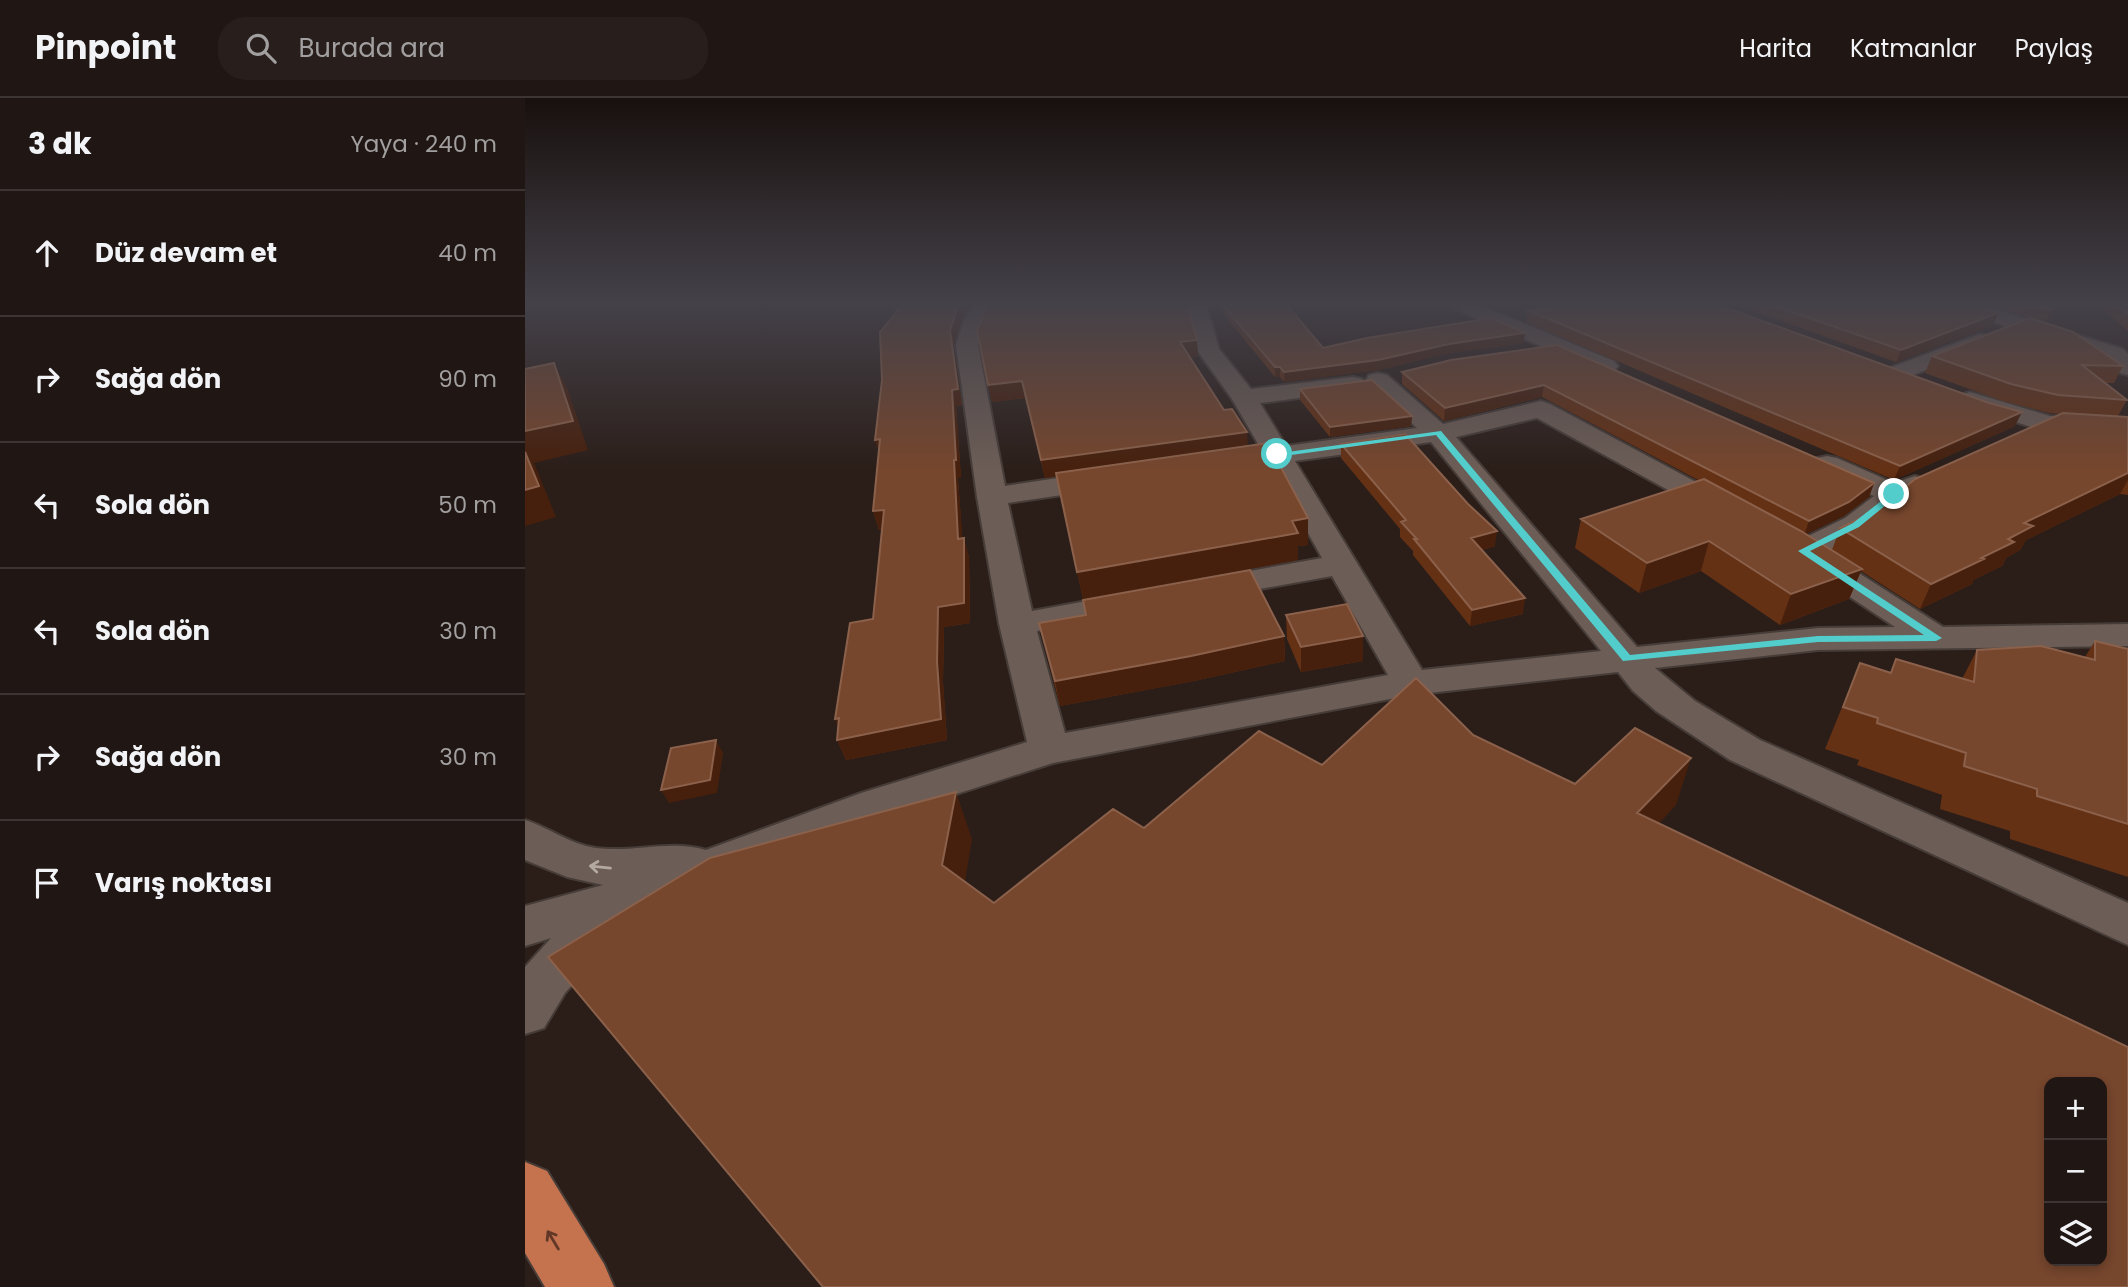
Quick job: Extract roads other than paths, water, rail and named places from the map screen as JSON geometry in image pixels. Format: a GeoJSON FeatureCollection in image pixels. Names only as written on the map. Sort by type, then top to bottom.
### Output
{"type":"FeatureCollection","features":[{"type":"Feature","properties":{"kind":"highway"},"geometry":{"type":"LineString","coordinates":[[525,1192],[581,1287]]}},
{"type":"Feature","properties":{"kind":"street"},"geometry":{"type":"LineString","coordinates":[[969,359],[992,497],[1017,624],[1049,750]]}},
{"type":"Feature","properties":{"kind":"street"},"geometry":{"type":"LineString","coordinates":[[1215,359],[1244,397],[1411,683]]}},
{"type":"Feature","properties":{"kind":"street"},"geometry":{"type":"LineString","coordinates":[[1591,359],[1626,375]]}},
{"type":"Feature","properties":{"kind":"street"},"geometry":{"type":"LineString","coordinates":[[1897,373],[1932,359]]}},
{"type":"Feature","properties":{"kind":"street"},"geometry":{"type":"LineString","coordinates":[[1872,363],[1941,390],[2048,424],[2128,429]]}},
{"type":"Feature","properties":{"kind":"street"},"geometry":{"type":"LineString","coordinates":[[1244,397],[1389,377],[1646,682],[1671,705],[1745,750],[2128,925]]}},
{"type":"Feature","properties":{"kind":"street"},"geometry":{"type":"LineString","coordinates":[[1196,467],[1438,433],[1541,409],[1779,538],[1936,638]]}},
{"type":"Feature","properties":{"kind":"street"},"geometry":{"type":"LineString","coordinates":[[2013,440],[2048,424]]}},
{"type":"Feature","properties":{"kind":"street"},"geometry":{"type":"LineString","coordinates":[[1805,454],[1894,494]]}},
{"type":"Feature","properties":{"kind":"street"},"geometry":{"type":"LineString","coordinates":[[1779,538],[1856,525],[1894,494],[1942,472]]}},
{"type":"Feature","properties":{"kind":"street"},"geometry":{"type":"LineString","coordinates":[[992,497],[1141,475]]}},
{"type":"Feature","properties":{"kind":"street"},"geometry":{"type":"LineString","coordinates":[[1017,624],[1341,564]]}},
{"type":"Feature","properties":{"kind":"street"},"geometry":{"type":"LineString","coordinates":[[525,926],[691,879],[716,866],[876,804],[1049,750],[1411,683],[1818,639],[2128,635]]}},
{"type":"Feature","properties":{"kind":"street"},"geometry":{"type":"LineString","coordinates":[[525,837],[544,852],[569,862],[602,868],[647,867],[684,862],[716,866]]}},
{"type":"Feature","properties":{"kind":"street"},"geometry":{"type":"LineString","coordinates":[[525,1011],[547,977],[571,948],[631,898]]}}]}
